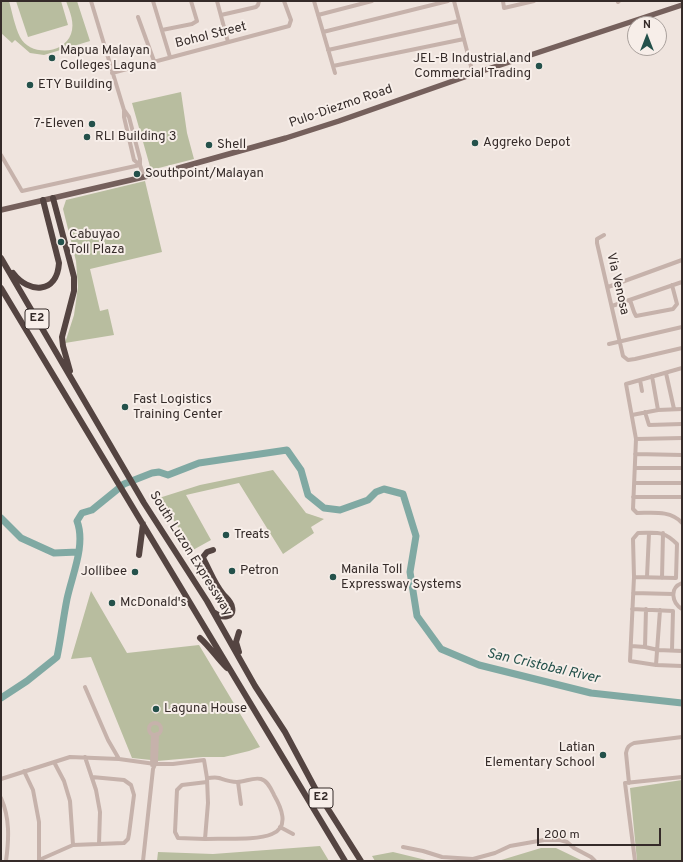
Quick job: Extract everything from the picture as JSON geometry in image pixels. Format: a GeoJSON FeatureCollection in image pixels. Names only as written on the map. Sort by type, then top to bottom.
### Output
{"type":"FeatureCollection","features":[{"type":"Feature","properties":{"kind":"highway"},"geometry":{"type":"LineString","coordinates":[[53,198],[74,277],[74,291],[62,337],[63,346],[73,380]]}},
{"type":"Feature","properties":{"kind":"highway"},"geometry":{"type":"LineString","coordinates":[[1,258],[15,276],[25,284],[32,287],[42,288],[54,281],[59,272],[59,263],[43,200]]}},
{"type":"Feature","properties":{"kind":"highway","name":"South Luzon Expressway"},"geometry":{"type":"LineString","coordinates":[[1,258],[144,503],[207,601],[284,732],[316,790],[361,861]]}},
{"type":"Feature","properties":{"kind":"highway","name":"South Luzon Expressway"},"geometry":{"type":"LineString","coordinates":[[1,288],[345,861]]}},
{"type":"Feature","properties":{"kind":"highway"},"geometry":{"type":"LineString","coordinates":[[139,555],[143,524]]}},
{"type":"Feature","properties":{"kind":"highway"},"geometry":{"type":"LineString","coordinates":[[207,601],[216,614],[221,617],[228,617],[232,611],[231,603],[222,594],[203,557],[205,554],[213,550]]}},
{"type":"Feature","properties":{"kind":"highway"},"geometry":{"type":"LineString","coordinates":[[239,632],[237,636],[237,646],[245,668]]}},
{"type":"Feature","properties":{"kind":"highway"},"geometry":{"type":"LineString","coordinates":[[200,638],[233,673]]}},
{"type":"Feature","properties":{"kind":"main road","name":"Pulo-Diezmo Road"},"geometry":{"type":"LineString","coordinates":[[1,210],[144,177],[286,138],[682,5]]}},
{"type":"Feature","properties":{"kind":"street"},"geometry":{"type":"LineString","coordinates":[[91,1],[124,110],[129,117],[144,177]]}},
{"type":"Feature","properties":{"kind":"street"},"geometry":{"type":"LineString","coordinates":[[153,1],[170,57]]}},
{"type":"Feature","properties":{"kind":"street"},"geometry":{"type":"LineString","coordinates":[[162,30],[192,24],[197,21],[191,1]]}},
{"type":"Feature","properties":{"kind":"street"},"geometry":{"type":"LineString","coordinates":[[217,1],[228,42]]}},
{"type":"Feature","properties":{"kind":"street"},"geometry":{"type":"LineString","coordinates":[[221,15],[256,7],[260,3],[259,1]]}},
{"type":"Feature","properties":{"kind":"street","name":"Bohol Street"},"geometry":{"type":"LineString","coordinates":[[112,73],[289,26],[292,20],[284,1]]}},
{"type":"Feature","properties":{"kind":"street"},"geometry":{"type":"LineString","coordinates":[[314,1],[335,73]]}},
{"type":"Feature","properties":{"kind":"street"},"geometry":{"type":"LineString","coordinates":[[318,15],[372,1]]}},
{"type":"Feature","properties":{"kind":"street"},"geometry":{"type":"LineString","coordinates":[[323,32],[448,1]]}},
{"type":"Feature","properties":{"kind":"street"},"geometry":{"type":"LineString","coordinates":[[454,1],[473,74]]}},
{"type":"Feature","properties":{"kind":"street"},"geometry":{"type":"LineString","coordinates":[[503,1],[504,8],[534,1]]}},
{"type":"Feature","properties":{"kind":"street"},"geometry":{"type":"LineString","coordinates":[[138,17],[154,61]]}},
{"type":"Feature","properties":{"kind":"street"},"geometry":{"type":"LineString","coordinates":[[328,50],[459,20]]}},
{"type":"Feature","properties":{"kind":"street"},"geometry":{"type":"LineString","coordinates":[[333,66],[464,39]]}},
{"type":"Feature","properties":{"kind":"street"},"geometry":{"type":"LineString","coordinates":[[1,155],[22,191],[140,165]]}},
{"type":"Feature","properties":{"kind":"street","name":"Via Venosa"},"geometry":{"type":"LineString","coordinates":[[604,235],[597,239],[597,243],[623,356],[628,360],[682,348]]}},
{"type":"Feature","properties":{"kind":"street"},"geometry":{"type":"LineString","coordinates":[[608,287],[682,260]]}},
{"type":"Feature","properties":{"kind":"street"},"geometry":{"type":"LineString","coordinates":[[612,306],[682,282]]}},
{"type":"Feature","properties":{"kind":"street"},"geometry":{"type":"LineString","coordinates":[[630,300],[636,316],[673,309],[677,304],[672,285]]}},
{"type":"Feature","properties":{"kind":"street"},"geometry":{"type":"LineString","coordinates":[[609,344],[682,327]]}},
{"type":"Feature","properties":{"kind":"street"},"geometry":{"type":"LineString","coordinates":[[682,375],[681,369],[626,384],[636,439],[633,509],[637,513],[665,513],[678,518],[682,523]]}},
{"type":"Feature","properties":{"kind":"street"},"geometry":{"type":"LineString","coordinates":[[666,373],[674,409]]}},
{"type":"Feature","properties":{"kind":"street"},"geometry":{"type":"LineString","coordinates":[[652,376],[658,410]]}},
{"type":"Feature","properties":{"kind":"street"},"geometry":{"type":"LineString","coordinates":[[640,380],[642,392]]}},
{"type":"Feature","properties":{"kind":"street"},"geometry":{"type":"LineString","coordinates":[[632,415],[658,410],[682,409]]}},
{"type":"Feature","properties":{"kind":"street"},"geometry":{"type":"LineString","coordinates":[[645,412],[649,425],[682,424]]}},
{"type":"Feature","properties":{"kind":"street"},"geometry":{"type":"LineString","coordinates":[[636,439],[682,438]]}},
{"type":"Feature","properties":{"kind":"street"},"geometry":{"type":"LineString","coordinates":[[635,454],[682,454]]}},
{"type":"Feature","properties":{"kind":"street"},"geometry":{"type":"LineString","coordinates":[[635,468],[682,468]]}},
{"type":"Feature","properties":{"kind":"street"},"geometry":{"type":"LineString","coordinates":[[634,483],[682,483]]}},
{"type":"Feature","properties":{"kind":"street"},"geometry":{"type":"LineString","coordinates":[[633,497],[682,497]]}},
{"type":"Feature","properties":{"kind":"street"},"geometry":{"type":"LineString","coordinates":[[678,518],[682,514]]}},
{"type":"Feature","properties":{"kind":"street"},"geometry":{"type":"LineString","coordinates":[[634,577],[676,578],[680,556],[677,544],[669,536],[663,533],[638,533],[633,539],[634,577],[630,661],[656,665],[682,666]]}},
{"type":"Feature","properties":{"kind":"street"},"geometry":{"type":"LineString","coordinates":[[647,577],[649,533]]}},
{"type":"Feature","properties":{"kind":"street"},"geometry":{"type":"LineString","coordinates":[[662,578],[663,533]]}},
{"type":"Feature","properties":{"kind":"street"},"geometry":{"type":"LineString","coordinates":[[682,583],[677,586],[673,594],[677,606],[682,609]]}},
{"type":"Feature","properties":{"kind":"street"},"geometry":{"type":"LineString","coordinates":[[633,593],[673,594]]}},
{"type":"Feature","properties":{"kind":"street"},"geometry":{"type":"LineString","coordinates":[[632,609],[673,610],[672,650]]}},
{"type":"Feature","properties":{"kind":"street"},"geometry":{"type":"LineString","coordinates":[[645,647],[646,610]]}},
{"type":"Feature","properties":{"kind":"street"},"geometry":{"type":"LineString","coordinates":[[656,665],[660,610]]}},
{"type":"Feature","properties":{"kind":"street"},"geometry":{"type":"LineString","coordinates":[[631,646],[658,650],[682,650]]}},
{"type":"Feature","properties":{"kind":"street"},"geometry":{"type":"LineString","coordinates":[[85,687],[108,740],[119,759]]}},
{"type":"Feature","properties":{"kind":"street"},"geometry":{"type":"LineString","coordinates":[[143,861],[155,734]]}},
{"type":"Feature","properties":{"kind":"street"},"geometry":{"type":"LineString","coordinates":[[629,783],[626,753],[627,748],[630,745],[634,743],[682,737]]}},
{"type":"Feature","properties":{"kind":"street"},"geometry":{"type":"LineString","coordinates":[[1,779],[70,757],[119,759],[153,766],[204,760],[208,803],[205,839]]}},
{"type":"Feature","properties":{"kind":"street"},"geometry":{"type":"LineString","coordinates":[[85,757],[96,790],[100,812],[100,844]]}},
{"type":"Feature","properties":{"kind":"street"},"geometry":{"type":"LineString","coordinates":[[54,762],[64,781],[70,801],[73,845]]}},
{"type":"Feature","properties":{"kind":"street"},"geometry":{"type":"LineString","coordinates":[[24,771],[33,790],[39,822],[37,861],[73,845],[124,843],[128,839],[130,834],[134,795],[131,785],[124,780],[92,777]]}},
{"type":"Feature","properties":{"kind":"street"},"geometry":{"type":"LineString","coordinates":[[635,861],[625,783],[682,777]]}},
{"type":"Feature","properties":{"kind":"street"},"geometry":{"type":"LineString","coordinates":[[218,778],[238,782],[255,778],[262,779],[268,784],[281,807],[283,816],[282,824],[278,831],[272,834],[256,837],[205,839],[178,838],[175,832],[177,790],[182,785],[207,780],[218,778]]}},
{"type":"Feature","properties":{"kind":"street"},"geometry":{"type":"LineString","coordinates":[[238,782],[241,804]]}},
{"type":"Feature","properties":{"kind":"street"},"geometry":{"type":"LineString","coordinates":[[1,798],[8,822],[9,844],[6,861]]}},
{"type":"Feature","properties":{"kind":"street"},"geometry":{"type":"LineString","coordinates":[[280,827],[293,834]]}},
{"type":"Feature","properties":{"kind":"street"},"geometry":{"type":"LineString","coordinates":[[403,847],[442,857],[473,859],[495,853],[510,846],[544,840],[560,840],[567,842],[574,848],[591,857],[594,861]]}},
{"type":"Feature","properties":{"kind":"green space"},"geometry":{"type":"Polygon","coordinates":[[[1,1],[9,1],[20,37],[25,43],[31,48],[46,50],[61,46],[67,41],[72,30],[72,18],[66,1],[77,1],[90,41],[44,55],[30,53],[15,40],[12,43],[1,33],[1,1]]]}},
{"type":"Feature","properties":{"kind":"green space"},"geometry":{"type":"Polygon","coordinates":[[[16,1],[61,1],[68,25],[28,37],[16,1]]]}},
{"type":"Feature","properties":{"kind":"green space"},"geometry":{"type":"Polygon","coordinates":[[[181,92],[187,133],[194,159],[151,170],[132,103],[181,92]]]}},
{"type":"Feature","properties":{"kind":"green space"},"geometry":{"type":"Polygon","coordinates":[[[145,181],[162,252],[90,269],[100,311],[108,309],[114,335],[65,343],[74,315],[78,287],[76,261],[63,209],[66,200],[145,181]]]}},
{"type":"Feature","properties":{"kind":"green space"},"geometry":{"type":"Polygon","coordinates":[[[273,470],[306,513],[324,519],[311,527],[314,533],[283,554],[239,483],[186,495],[211,540],[193,550],[159,498],[200,485],[273,470]]]}},
{"type":"Feature","properties":{"kind":"green space"},"geometry":{"type":"Polygon","coordinates":[[[91,591],[127,653],[199,645],[260,747],[224,757],[203,757],[157,761],[151,736],[151,760],[132,758],[91,657],[71,659],[91,591]]]}},
{"type":"Feature","properties":{"kind":"green space"},"geometry":{"type":"Polygon","coordinates":[[[682,780],[682,861],[637,861],[630,788],[682,780]]]}},
{"type":"Feature","properties":{"kind":"green space"},"geometry":{"type":"Polygon","coordinates":[[[320,846],[329,861],[157,861],[158,852],[213,854],[320,846]]]}},
{"type":"Feature","properties":{"kind":"green space"},"geometry":{"type":"Polygon","coordinates":[[[541,848],[556,848],[583,861],[498,861],[541,848]]]}},
{"type":"Feature","properties":{"kind":"green space"},"geometry":{"type":"Polygon","coordinates":[[[393,852],[430,861],[375,861],[372,856],[393,852]]]}},
{"type":"Feature","properties":{"kind":"waterway","name":"San Cristobal River"},"geometry":{"type":"LineString","coordinates":[[1,698],[27,681],[57,657],[67,599],[79,550],[80,540],[77,521],[82,513],[92,510],[124,484],[152,473],[159,472],[168,475],[199,463],[287,450],[301,470],[308,495],[324,508],[340,510],[368,500],[376,492],[384,489],[403,494],[416,536],[410,572],[417,616],[441,649],[479,665],[591,693],[682,703]]}},
{"type":"Feature","properties":{"kind":"waterway"},"geometry":{"type":"LineString","coordinates":[[1,518],[21,538],[54,553],[78,552]]}},
{"type":"Feature","properties":{"kind":"place","name":"Mapua Malayan Colleges Laguna"},"geometry":{"type":"Point","coordinates":[52,58]}},
{"type":"Feature","properties":{"kind":"place","name":"JEL-B Industrial and Commercial Trading"},"geometry":{"type":"Point","coordinates":[539,66]}},
{"type":"Feature","properties":{"kind":"place","name":"ETY Building"},"geometry":{"type":"Point","coordinates":[30,85]}},
{"type":"Feature","properties":{"kind":"place","name":"7-Eleven"},"geometry":{"type":"Point","coordinates":[92,124]}},
{"type":"Feature","properties":{"kind":"place","name":"RLI Building 3"},"geometry":{"type":"Point","coordinates":[87,137]}},
{"type":"Feature","properties":{"kind":"place","name":"Aggreko Depot"},"geometry":{"type":"Point","coordinates":[475,143]}},
{"type":"Feature","properties":{"kind":"place","name":"Shell"},"geometry":{"type":"Point","coordinates":[209,145]}},
{"type":"Feature","properties":{"kind":"place","name":"Southpoint/Malayan"},"geometry":{"type":"Point","coordinates":[137,174]}},
{"type":"Feature","properties":{"kind":"place","name":"Cabuyao Toll Plaza"},"geometry":{"type":"Point","coordinates":[61,242]}},
{"type":"Feature","properties":{"kind":"place","name":"Fast Logistics Training Center"},"geometry":{"type":"Point","coordinates":[125,407]}},
{"type":"Feature","properties":{"kind":"place","name":"Treats"},"geometry":{"type":"Point","coordinates":[226,535]}},
{"type":"Feature","properties":{"kind":"place","name":"Petron"},"geometry":{"type":"Point","coordinates":[232,571]}},
{"type":"Feature","properties":{"kind":"place","name":"Jollibee"},"geometry":{"type":"Point","coordinates":[135,572]}},
{"type":"Feature","properties":{"kind":"place","name":"Manila Toll Expressway Systems"},"geometry":{"type":"Point","coordinates":[333,577]}},
{"type":"Feature","properties":{"kind":"place","name":"McDonald's"},"geometry":{"type":"Point","coordinates":[112,603]}},
{"type":"Feature","properties":{"kind":"place","name":"Laguna House"},"geometry":{"type":"Point","coordinates":[156,709]}},
{"type":"Feature","properties":{"kind":"place","name":"Latian Elementary School"},"geometry":{"type":"Point","coordinates":[603,755]}}]}
